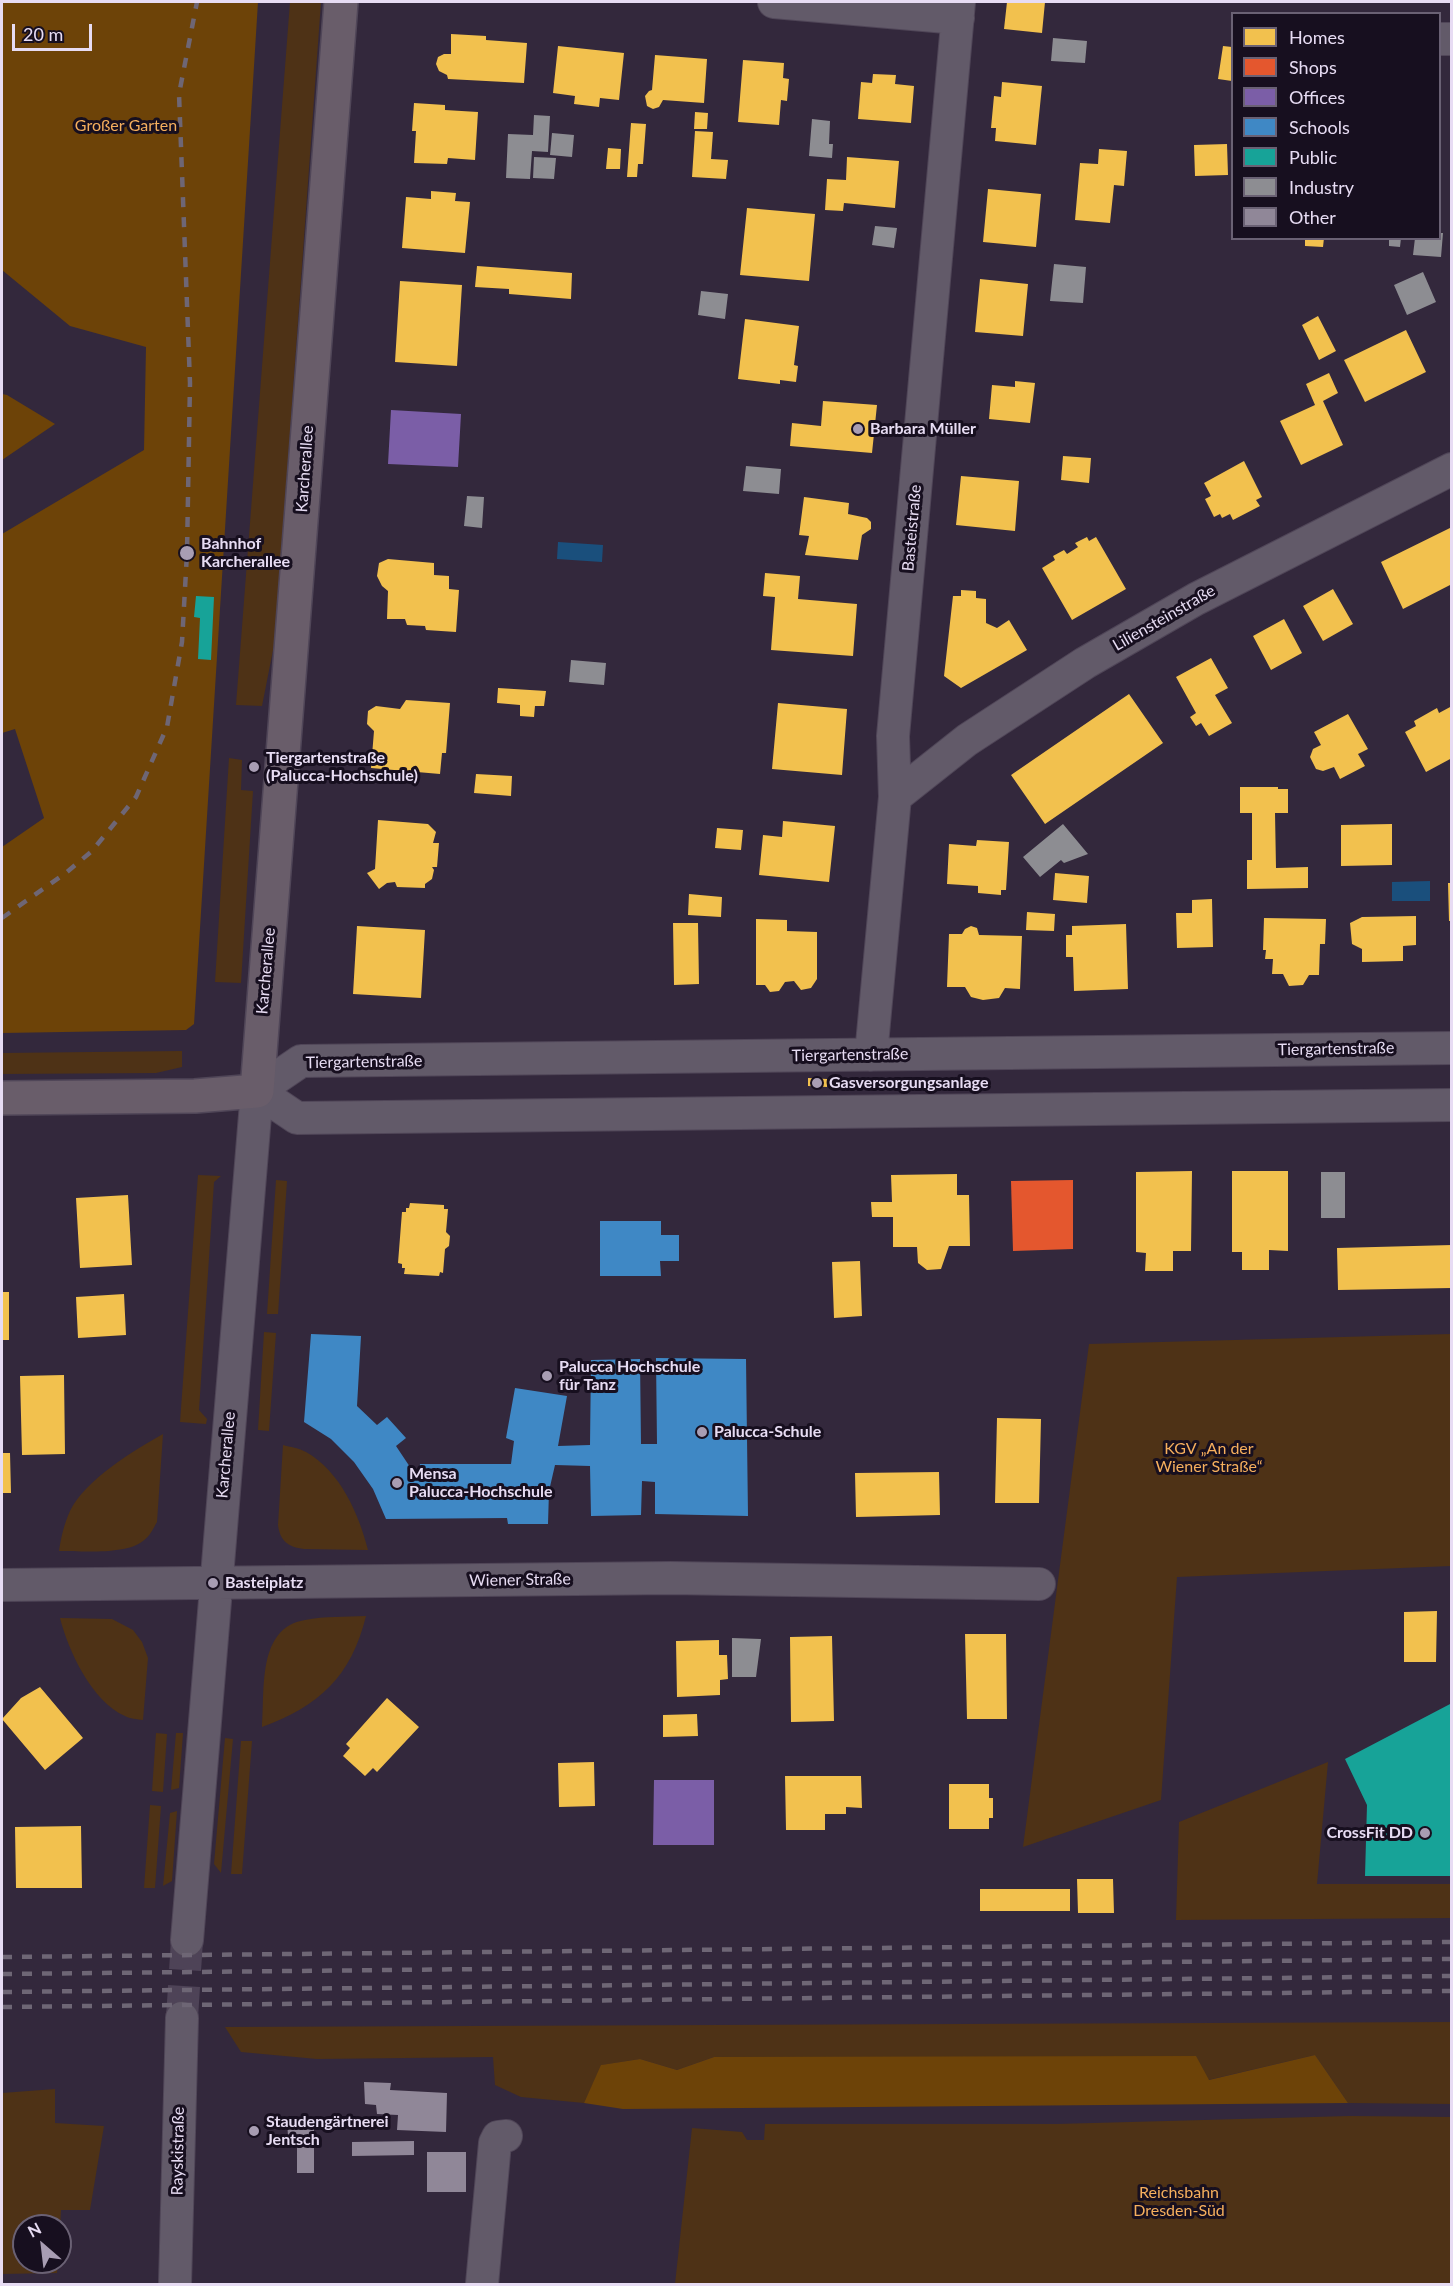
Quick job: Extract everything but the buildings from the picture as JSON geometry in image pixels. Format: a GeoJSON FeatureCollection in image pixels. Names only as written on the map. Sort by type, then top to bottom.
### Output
{"type":"FeatureCollection","features":[{"type":"Feature","properties":{"kind":"main road","name":"Karcherallee"},"geometry":{"type":"LineString","coordinates":[[257,1091],[341,2]]}},
{"type":"Feature","properties":{"kind":"main road"},"geometry":{"type":"LineString","coordinates":[[2,1098],[186,1096],[257,1091]]}},
{"type":"Feature","properties":{"kind":"street"},"geometry":{"type":"LineString","coordinates":[[774,2],[958,10]]}},
{"type":"Feature","properties":{"kind":"street","name":"Basteistraße"},"geometry":{"type":"LineString","coordinates":[[871,1055],[895,797],[893,736],[958,10]]}},
{"type":"Feature","properties":{"kind":"street","name":"Liliensteinstraße"},"geometry":{"type":"LineString","coordinates":[[895,797],[967,740],[1085,663],[1196,599],[1452,469]]}},
{"type":"Feature","properties":{"kind":"street","name":"Tiergartenstraße"},"geometry":{"type":"LineString","coordinates":[[257,1091],[301,1061],[1452,1048]]}},
{"type":"Feature","properties":{"kind":"street"},"geometry":{"type":"LineString","coordinates":[[257,1091],[297,1118],[1452,1105]]}},
{"type":"Feature","properties":{"kind":"street","name":"Karcherallee"},"geometry":{"type":"LineString","coordinates":[[186,1940],[257,1091]]}},
{"type":"Feature","properties":{"kind":"street","name":"Wiener Straße"},"geometry":{"type":"LineString","coordinates":[[2,1585],[671,1578],[1039,1584]]}},
{"type":"Feature","properties":{"kind":"street","name":"Rayskistraße"},"geometry":{"type":"LineString","coordinates":[[175,2284],[182,2018]]}},
{"type":"Feature","properties":{"kind":"street"},"geometry":{"type":"LineString","coordinates":[[482,2284],[495,2143],[498,2137],[506,2136]]}},
{"type":"Feature","properties":{"kind":"green space","name":"Großer Garten"},"geometry":{"type":"Polygon","coordinates":[[[2,2],[258,2],[194,1024],[186,1030],[2,1033],[2,847],[44,818],[15,729],[2,733],[2,534],[144,450],[146,347],[70,326],[2,270],[2,2]]]}},
{"type":"Feature","properties":{"kind":"green space"},"geometry":{"type":"Polygon","coordinates":[[[290,2],[321,2],[275,640],[262,706],[236,705],[290,2]]]}},
{"type":"Feature","properties":{"kind":"green space"},"geometry":{"type":"Polygon","coordinates":[[[2,394],[55,424],[2,460],[2,394]]]}},
{"type":"Feature","properties":{"kind":"green space"},"geometry":{"type":"Polygon","coordinates":[[[229,758],[242,760],[241,790],[253,791],[241,983],[215,982],[229,758]]]}},
{"type":"Feature","properties":{"kind":"green space"},"geometry":{"type":"Polygon","coordinates":[[[182,1051],[182,1067],[156,1073],[2,1074],[2,1053],[182,1051]]]}},
{"type":"Feature","properties":{"kind":"green space"},"geometry":{"type":"Polygon","coordinates":[[[198,1175],[221,1176],[214,1182],[199,1410],[207,1419],[206,1424],[180,1422],[198,1175]]]}},
{"type":"Feature","properties":{"kind":"green space"},"geometry":{"type":"Polygon","coordinates":[[[276,1180],[287,1181],[278,1314],[267,1314],[276,1180]]]}},
{"type":"Feature","properties":{"kind":"green space"},"geometry":{"type":"Polygon","coordinates":[[[264,1332],[276,1333],[269,1431],[258,1430],[264,1332]]]}},
{"type":"Feature","properties":{"kind":"green space","name":"KGV „An der Wiener Straße“"},"geometry":{"type":"Polygon","coordinates":[[[1451,1334],[1451,1566],[1177,1577],[1161,1800],[1023,1847],[1089,1344],[1451,1334]]]}},
{"type":"Feature","properties":{"kind":"green space"},"geometry":{"type":"Polygon","coordinates":[[[163,1434],[157,1522],[148,1537],[135,1545],[115,1550],[59,1551],[66,1521],[77,1499],[111,1467],[163,1434]]]}},
{"type":"Feature","properties":{"kind":"green space"},"geometry":{"type":"Polygon","coordinates":[[[283,1445],[306,1452],[329,1470],[353,1508],[368,1550],[304,1549],[293,1547],[283,1539],[278,1525],[283,1445]]]}},
{"type":"Feature","properties":{"kind":"green space"},"geometry":{"type":"Polygon","coordinates":[[[366,1616],[351,1656],[342,1672],[330,1686],[300,1709],[262,1727],[264,1679],[271,1647],[278,1635],[289,1625],[305,1620],[366,1616]]]}},
{"type":"Feature","properties":{"kind":"green space"},"geometry":{"type":"Polygon","coordinates":[[[60,1618],[112,1619],[133,1630],[142,1642],[148,1658],[143,1720],[127,1717],[113,1709],[92,1687],[75,1659],[60,1618]]]}},
{"type":"Feature","properties":{"kind":"green space"},"geometry":{"type":"Polygon","coordinates":[[[156,1733],[167,1734],[163,1792],[152,1791],[156,1733]]]}},
{"type":"Feature","properties":{"kind":"green space"},"geometry":{"type":"Polygon","coordinates":[[[176,1733],[183,1733],[179,1788],[171,1790],[176,1733]]]}},
{"type":"Feature","properties":{"kind":"green space"},"geometry":{"type":"Polygon","coordinates":[[[225,1738],[233,1739],[221,1873],[214,1864],[225,1738]]]}},
{"type":"Feature","properties":{"kind":"green space"},"geometry":{"type":"Polygon","coordinates":[[[241,1741],[252,1741],[242,1874],[231,1874],[241,1741]]]}},
{"type":"Feature","properties":{"kind":"green space"},"geometry":{"type":"Polygon","coordinates":[[[1328,1762],[1317,1884],[1451,1884],[1451,1918],[1176,1920],[1179,1822],[1328,1762]]]}},
{"type":"Feature","properties":{"kind":"green space"},"geometry":{"type":"Polygon","coordinates":[[[150,1805],[161,1806],[155,1888],[144,1888],[150,1805]]]}},
{"type":"Feature","properties":{"kind":"green space"},"geometry":{"type":"Polygon","coordinates":[[[177,1811],[172,1881],[163,1886],[170,1813],[177,1811]]]}},
{"type":"Feature","properties":{"kind":"green space"},"geometry":{"type":"Polygon","coordinates":[[[1451,2022],[1451,2104],[1348,2103],[1315,2055],[1208,2080],[714,2057],[677,2070],[640,2059],[602,2065],[584,2103],[521,2097],[495,2085],[493,2057],[317,2059],[241,2052],[225,2027],[1451,2022]]]}},
{"type":"Feature","properties":{"kind":"green space"},"geometry":{"type":"Polygon","coordinates":[[[1315,2055],[1348,2103],[623,2109],[584,2103],[601,2065],[640,2059],[677,2070],[714,2057],[1196,2056],[1209,2080],[1315,2055]]]}},
{"type":"Feature","properties":{"kind":"green space"},"geometry":{"type":"Polygon","coordinates":[[[55,2089],[55,2123],[104,2126],[90,2210],[61,2210],[61,2214],[12,2214],[12,2274],[2,2274],[2,2093],[55,2089]]]}},
{"type":"Feature","properties":{"kind":"green space","name":"Reichsbahn Dresden-Süd"},"geometry":{"type":"Polygon","coordinates":[[[1350,2116],[1451,2117],[1451,2284],[675,2284],[692,2128],[742,2132],[747,2140],[764,2140],[765,2124],[1057,2124],[1350,2116]]]}},
{"type":"Feature","properties":{"kind":"water"},"geometry":{"type":"Polygon","coordinates":[[[558,542],[603,545],[602,562],[557,559],[558,542]]]}},
{"type":"Feature","properties":{"kind":"water"},"geometry":{"type":"Polygon","coordinates":[[[1430,881],[1430,901],[1392,901],[1392,882],[1430,881]]]}},
{"type":"Feature","properties":{"kind":"tunnel"},"geometry":{"type":"LineString","coordinates":[[182,2018],[187,1940]]}},
{"type":"Feature","properties":{"kind":"railway"},"geometry":{"type":"LineString","coordinates":[[2,918],[67,872],[92,851],[136,797],[167,727],[182,642],[187,553],[190,383],[179,94],[197,2]]}},
{"type":"Feature","properties":{"kind":"railway"},"geometry":{"type":"LineString","coordinates":[[2,1957],[1452,1942]]}},
{"type":"Feature","properties":{"kind":"railway"},"geometry":{"type":"LineString","coordinates":[[2,1974],[1452,1959]]}},
{"type":"Feature","properties":{"kind":"railway"},"geometry":{"type":"LineString","coordinates":[[2,1992],[1452,1976]]}},
{"type":"Feature","properties":{"kind":"railway"},"geometry":{"type":"LineString","coordinates":[[2,2007],[1452,1991]]}},
{"type":"Feature","properties":{"kind":"place","name":"Barbara Müller"},"geometry":{"type":"Point","coordinates":[858,429]}},
{"type":"Feature","properties":{"kind":"place","name":"Bahnhof Karcherallee"},"geometry":{"type":"Point","coordinates":[187,553]}},
{"type":"Feature","properties":{"kind":"place","name":"Tiergartenstraße (Palucca-Hochschule)"},"geometry":{"type":"Point","coordinates":[254,767]}},
{"type":"Feature","properties":{"kind":"place","name":"Gasversorgungsanlage"},"geometry":{"type":"Point","coordinates":[817,1083]}},
{"type":"Feature","properties":{"kind":"place","name":"Palucca Hochschule für Tanz"},"geometry":{"type":"Point","coordinates":[547,1376]}},
{"type":"Feature","properties":{"kind":"place","name":"Palucca-Schule"},"geometry":{"type":"Point","coordinates":[702,1432]}},
{"type":"Feature","properties":{"kind":"place","name":"Mensa Palucca-Hochschule"},"geometry":{"type":"Point","coordinates":[397,1483]}},
{"type":"Feature","properties":{"kind":"place","name":"Basteiplatz"},"geometry":{"type":"Point","coordinates":[213,1583]}},
{"type":"Feature","properties":{"kind":"place","name":"CrossFit DD"},"geometry":{"type":"Point","coordinates":[1425,1833]}},
{"type":"Feature","properties":{"kind":"place","name":"Staudengärtnerei Jentsch"},"geometry":{"type":"Point","coordinates":[254,2131]}}]}
